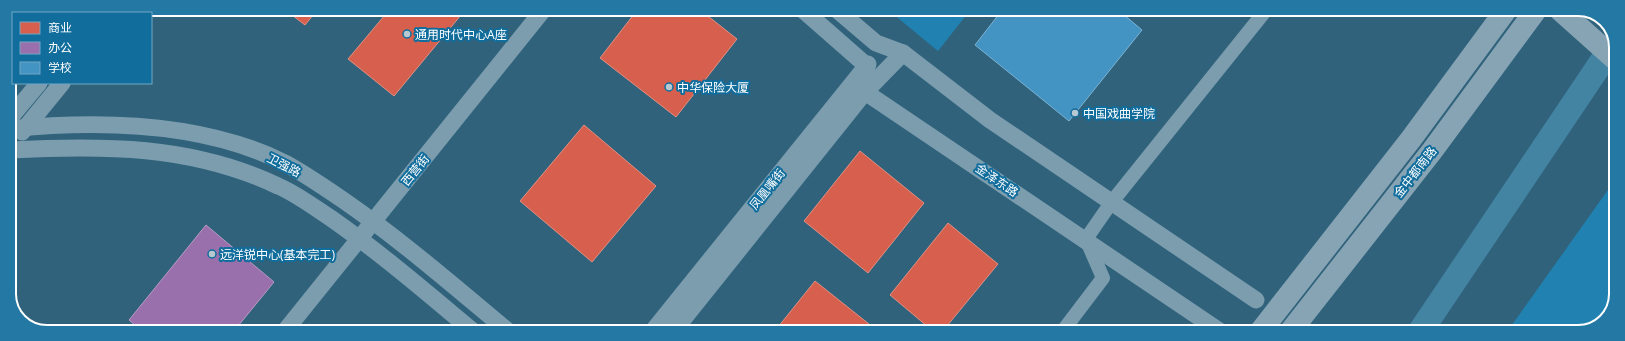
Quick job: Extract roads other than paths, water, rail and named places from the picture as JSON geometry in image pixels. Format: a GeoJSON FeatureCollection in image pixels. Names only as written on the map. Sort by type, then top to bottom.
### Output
{"type":"FeatureCollection","features":[{"type":"Feature","properties":{"kind":"main road","name":"金中都南路"},"geometry":{"type":"LineString","coordinates":[[1265,325],[1411,139],[1502,16]]}},
{"type":"Feature","properties":{"kind":"main road","name":"金中都南路"},"geometry":{"type":"LineString","coordinates":[[1295,325],[1432,151],[1532,16]]}},
{"type":"Feature","properties":{"kind":"main road"},"geometry":{"type":"LineString","coordinates":[[1567,16],[1609,54]]}},
{"type":"Feature","properties":{"kind":"street","name":"西营街"},"geometry":{"type":"LineString","coordinates":[[290,325],[538,16]]}},
{"type":"Feature","properties":{"kind":"street"},"geometry":{"type":"LineString","coordinates":[[810,16],[867,66],[865,92]]}},
{"type":"Feature","properties":{"kind":"street"},"geometry":{"type":"LineString","coordinates":[[844,16],[876,43],[903,53],[990,120],[1256,300]]}},
{"type":"Feature","properties":{"kind":"street"},"geometry":{"type":"LineString","coordinates":[[1067,325],[1103,278],[1086,240],[1111,202],[1261,16]]}},
{"type":"Feature","properties":{"kind":"street","name":"凤凰嘴街"},"geometry":{"type":"LineString","coordinates":[[658,325],[867,66],[876,43]]}},
{"type":"Feature","properties":{"kind":"street","name":"凤凰嘴街"},"geometry":{"type":"LineString","coordinates":[[679,325],[865,92],[903,53]]}},
{"type":"Feature","properties":{"kind":"street"},"geometry":{"type":"LineString","coordinates":[[16,111],[38,84]]}},
{"type":"Feature","properties":{"kind":"street"},"geometry":{"type":"LineString","coordinates":[[17,128],[61,84]]}},
{"type":"Feature","properties":{"kind":"street","name":"金泽东路"},"geometry":{"type":"LineString","coordinates":[[865,92],[1211,325]]}},
{"type":"Feature","properties":{"kind":"street","name":"卫强路"},"geometry":{"type":"LineString","coordinates":[[17,128],[77,124],[190,132],[264,154],[309,177],[374,221],[500,325]]}},
{"type":"Feature","properties":{"kind":"street","name":"卫强路"},"geometry":{"type":"LineString","coordinates":[[16,149],[99,147],[167,152],[193,157],[225,166],[279,186],[360,238],[466,325]]}},
{"type":"Feature","properties":{"kind":"waterway"},"geometry":{"type":"LineString","coordinates":[[1425,325],[1609,51]]}},
{"type":"Feature","properties":{"kind":"place","name":"通用时代中心A座"},"geometry":{"type":"Point","coordinates":[407,34]}},
{"type":"Feature","properties":{"kind":"place","name":"中华保险大厦"},"geometry":{"type":"Point","coordinates":[669,87]}},
{"type":"Feature","properties":{"kind":"place","name":"中国戏曲学院"},"geometry":{"type":"Point","coordinates":[1075,113]}},
{"type":"Feature","properties":{"kind":"place","name":"远洋锐中心(基本完工)"},"geometry":{"type":"Point","coordinates":[212,254]}}]}
